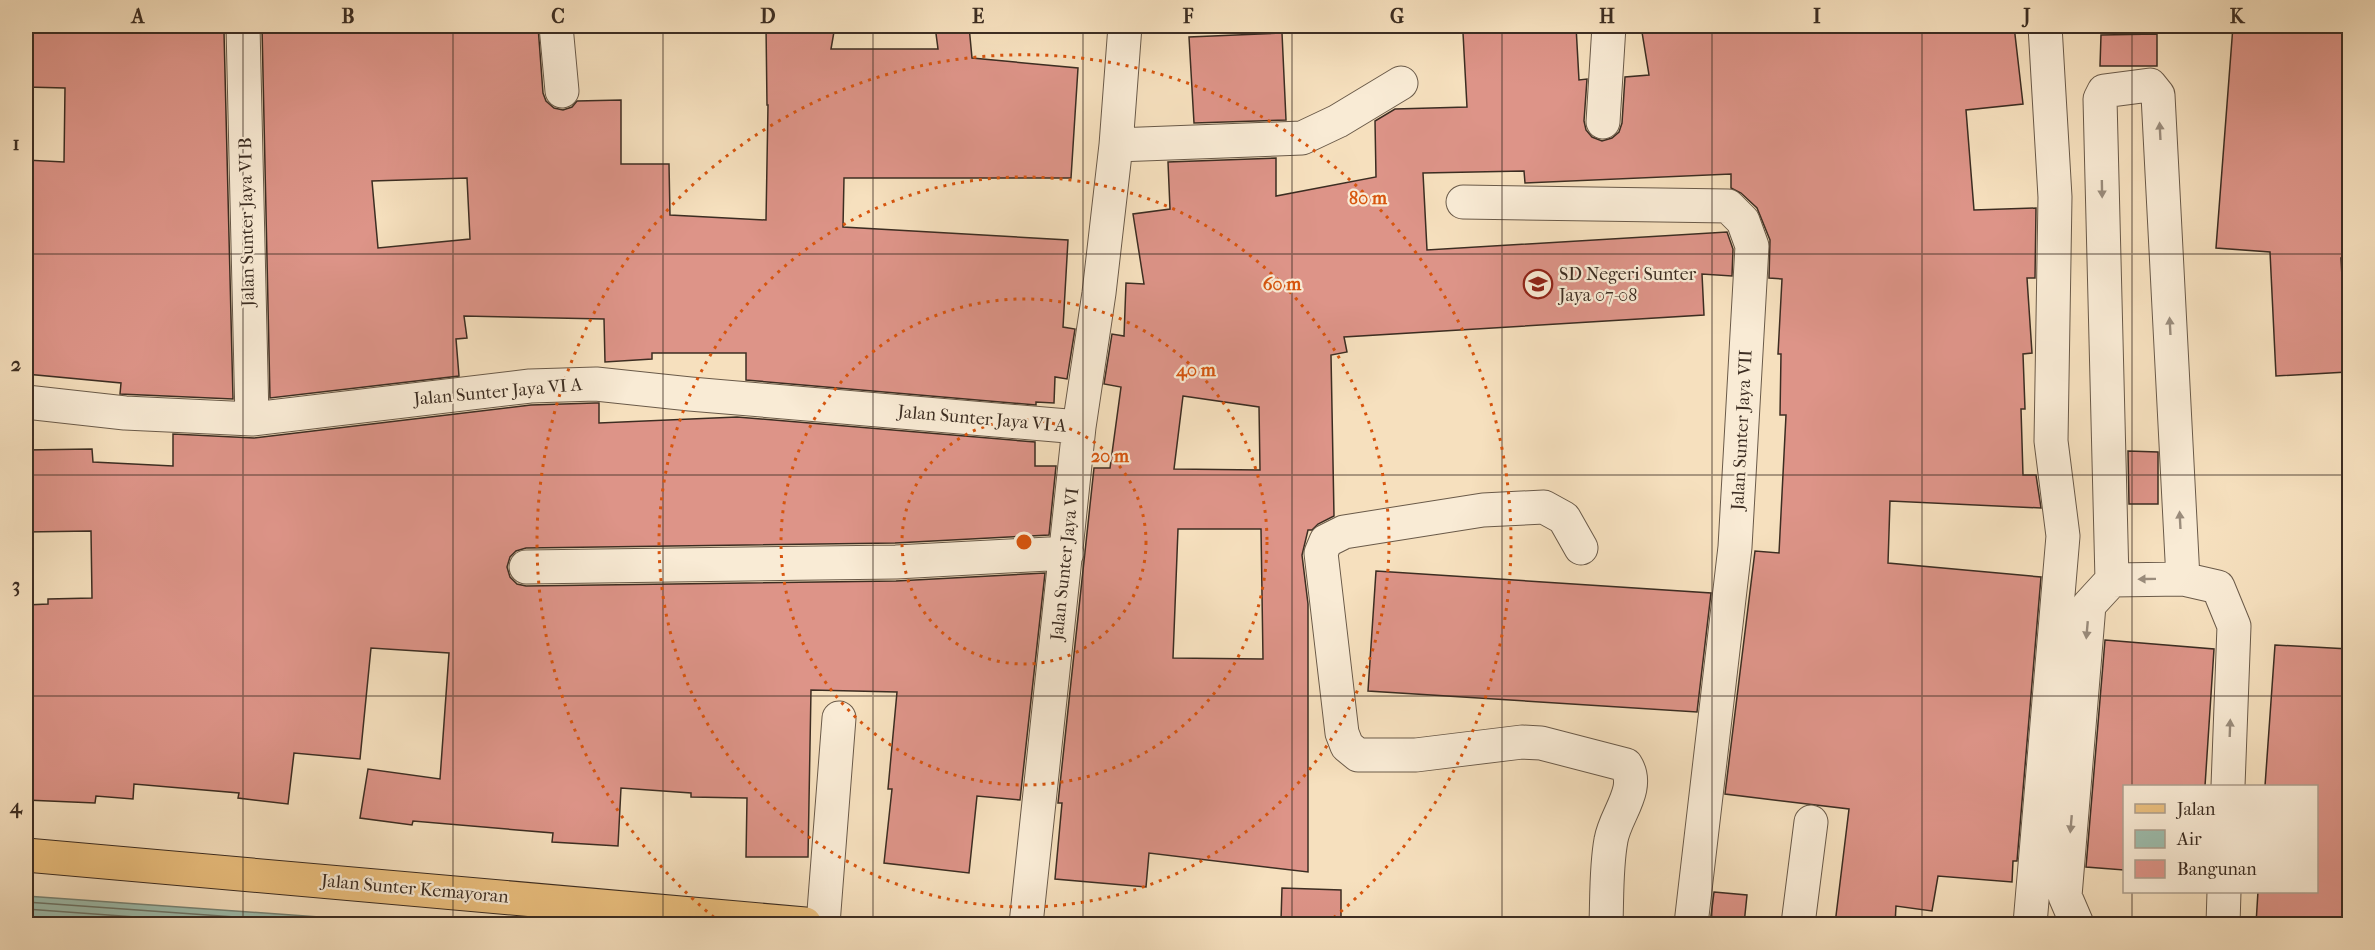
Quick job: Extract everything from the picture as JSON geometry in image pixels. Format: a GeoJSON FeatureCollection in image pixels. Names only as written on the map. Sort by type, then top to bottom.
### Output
{"type":"FeatureCollection","features":[{"type":"Feature","properties":{"kind":"main road","name":"Jalan Sunter Kemayoran"},"geometry":{"type":"LineString","coordinates":[[26,855],[805,924]]}},
{"type":"Feature","properties":{"kind":"street","name":"Jalan Sunter Jaya VI B"},"geometry":{"type":"LineString","coordinates":[[243,26],[252,419]]}},
{"type":"Feature","properties":{"kind":"street"},"geometry":{"type":"LineString","coordinates":[[556,26],[562,91]]}},
{"type":"Feature","properties":{"kind":"street","name":"Jalan Sunter Jaya VI"},"geometry":{"type":"LineString","coordinates":[[1026,924],[1079,427],[1099,293],[1116,145],[1125,26]]}},
{"type":"Feature","properties":{"kind":"street"},"geometry":{"type":"LineString","coordinates":[[1603,122],[1609,26]]}},
{"type":"Feature","properties":{"kind":"street"},"geometry":{"type":"LineString","coordinates":[[2030,924],[2063,536],[2051,441],[2055,197],[2045,26]]}},
{"type":"Feature","properties":{"kind":"street"},"geometry":{"type":"LineString","coordinates":[[1116,145],[1302,138],[1338,121],[1401,83]]}},
{"type":"Feature","properties":{"kind":"street"},"geometry":{"type":"LineString","coordinates":[[2077,924],[2065,896],[2089,605],[2112,580],[2100,99],[2104,91],[2150,85],[2158,95],[2183,579]]}},
{"type":"Feature","properties":{"kind":"street","name":"Jalan Sunter Jaya VII"},"geometry":{"type":"LineString","coordinates":[[1463,202],[1728,206],[1743,221],[1752,246],[1735,547],[1691,924]]}},
{"type":"Feature","properties":{"kind":"street","name":"Jalan Sunter Jaya VI A"},"geometry":{"type":"LineString","coordinates":[[26,402],[125,412],[252,419],[567,383],[1079,427]]}},
{"type":"Feature","properties":{"kind":"street"},"geometry":{"type":"LineString","coordinates":[[1581,548],[1564,518],[1544,507],[1483,510],[1344,532],[1326,541],[1321,553],[1342,733],[1347,746],[1358,755],[1416,755],[1522,742],[1541,743],[1626,765],[1632,774],[1632,785],[1611,838],[1606,924]]}},
{"type":"Feature","properties":{"kind":"street"},"geometry":{"type":"LineString","coordinates":[[526,567],[896,562],[1066,553]]}},
{"type":"Feature","properties":{"kind":"street"},"geometry":{"type":"LineString","coordinates":[[2112,580],[2183,579],[2218,587],[2234,626],[2228,785]]}},
{"type":"Feature","properties":{"kind":"street"},"geometry":{"type":"LineString","coordinates":[[823,924],[839,718]]}},
{"type":"Feature","properties":{"kind":"street"},"geometry":{"type":"LineString","coordinates":[[1798,924],[1811,822]]}},
{"type":"Feature","properties":{"kind":"street"},"geometry":{"type":"LineString","coordinates":[[2223,924],[2224,893]]}},
{"type":"Feature","properties":{"kind":"water"},"geometry":{"type":"Polygon","coordinates":[[[26,896],[416,924],[26,924],[26,896]]]}},
{"type":"Feature","properties":{"kind":"building"},"geometry":{"type":"Polygon","coordinates":[[[26,26],[101,26],[100,32],[224,32],[233,399],[120,394],[121,383],[26,374],[26,160],[64,162],[65,88],[26,87],[26,26]]]}},
{"type":"Feature","properties":{"kind":"building"},"geometry":{"type":"Polygon","coordinates":[[[362,26],[538,26],[543,93],[546,101],[554,108],[563,110],[572,107],[577,101],[621,100],[621,164],[669,164],[670,215],[766,220],[768,105],[766,26],[835,26],[831,49],[938,49],[935,26],[969,26],[972,58],[1078,68],[1071,178],[844,178],[843,227],[1068,240],[1063,327],[1075,329],[1067,379],[1055,377],[1054,403],[1036,402],[1036,405],[746,380],[746,353],[652,353],[652,359],[605,362],[604,319],[464,316],[467,338],[456,339],[459,376],[270,398],[262,27],[362,33],[362,26]],[[467,178],[372,181],[378,248],[470,239],[467,178]]]}},
{"type":"Feature","properties":{"kind":"building"},"geometry":{"type":"Polygon","coordinates":[[[1576,26],[1579,80],[1587,79],[1584,121],[1586,130],[1592,137],[1602,141],[1612,138],[1619,132],[1622,123],[1625,77],[1649,75],[1641,26],[2014,26],[2023,104],[1966,110],[1974,210],[2036,208],[2035,278],[2027,278],[2032,353],[2023,354],[2025,409],[2021,409],[2023,475],[2036,475],[2041,508],[1890,501],[1888,563],[2041,577],[2017,861],[2013,861],[2012,882],[1938,876],[1932,911],[1896,906],[1895,924],[1835,924],[1849,809],[1725,794],[1755,551],[1779,553],[1786,415],[1780,415],[1781,354],[1778,354],[1782,279],[1769,278],[1770,240],[1757,208],[1741,193],[1731,188],[1731,174],[1525,183],[1524,171],[1423,173],[1427,250],[1727,232],[1733,249],[1732,276],[1702,274],[1704,315],[1344,337],[1347,352],[1331,355],[1334,516],[1318,524],[1312,530],[1308,530],[1302,555],[1308,604],[1308,872],[1149,853],[1146,887],[1055,879],[1062,803],[1058,803],[1094,468],[1110,468],[1121,387],[1104,384],[1112,334],[1124,336],[1126,283],[1144,284],[1133,214],[1170,209],[1168,162],[1276,158],[1276,196],[1376,177],[1375,121],[1395,109],[1467,107],[1463,33],[1576,26]],[[1183,396],[1174,469],[1260,470],[1259,407],[1183,396]],[[1178,529],[1173,658],[1263,659],[1261,529],[1178,529]]]}},
{"type":"Feature","properties":{"kind":"building"},"geometry":{"type":"Polygon","coordinates":[[[2233,26],[2349,26],[2349,258],[2341,258],[2347,372],[2276,376],[2270,252],[2216,248],[2233,26]]]}},
{"type":"Feature","properties":{"kind":"building"},"geometry":{"type":"Polygon","coordinates":[[[1282,33],[1286,120],[1194,123],[1189,37],[1282,33]]]}},
{"type":"Feature","properties":{"kind":"building"},"geometry":{"type":"Polygon","coordinates":[[[2157,34],[2157,66],[2100,66],[2101,35],[2157,34]]]}},
{"type":"Feature","properties":{"kind":"building"},"geometry":{"type":"Polygon","coordinates":[[[599,403],[599,423],[737,417],[1035,442],[1035,466],[1056,466],[1049,535],[895,543],[526,548],[516,551],[510,557],[507,567],[510,577],[517,584],[526,586],[896,581],[1045,573],[1020,800],[977,796],[969,873],[884,863],[892,789],[888,789],[897,692],[811,690],[808,857],[746,857],[747,798],[691,797],[691,793],[621,788],[618,846],[552,842],[553,833],[413,821],[412,825],[360,818],[368,769],[440,779],[449,653],[371,648],[360,759],[294,753],[288,804],[238,798],[239,793],[134,784],[133,799],[96,796],[95,803],[26,800],[26,605],[48,604],[48,599],[92,598],[91,531],[26,532],[26,450],[92,449],[93,462],[173,466],[173,434],[254,438],[531,405],[599,403]]]}},
{"type":"Feature","properties":{"kind":"building"},"geometry":{"type":"Polygon","coordinates":[[[2128,451],[2158,452],[2158,504],[2129,504],[2128,451]]]}},
{"type":"Feature","properties":{"kind":"building"},"geometry":{"type":"Polygon","coordinates":[[[1376,571],[1711,593],[1697,712],[1368,691],[1376,571]]]}},
{"type":"Feature","properties":{"kind":"building"},"geometry":{"type":"Polygon","coordinates":[[[2105,640],[2214,649],[2205,785],[2123,785],[2123,870],[2086,867],[2105,640]]]}},
{"type":"Feature","properties":{"kind":"building"},"geometry":{"type":"Polygon","coordinates":[[[2275,645],[2349,649],[2349,924],[2256,924],[2258,893],[2318,893],[2318,785],[2265,785],[2275,645]]]}},
{"type":"Feature","properties":{"kind":"building"},"geometry":{"type":"Polygon","coordinates":[[[1282,888],[1341,890],[1341,922],[1281,921],[1282,888]]]}},
{"type":"Feature","properties":{"kind":"building"},"geometry":{"type":"Polygon","coordinates":[[[1714,892],[1747,895],[1744,924],[1710,924],[1714,892]]]}},
{"type":"Feature","properties":{"kind":"place","name":"SD Negeri Sunter Jaya 07-08"},"geometry":{"type":"Point","coordinates":[1538,284]}}]}
